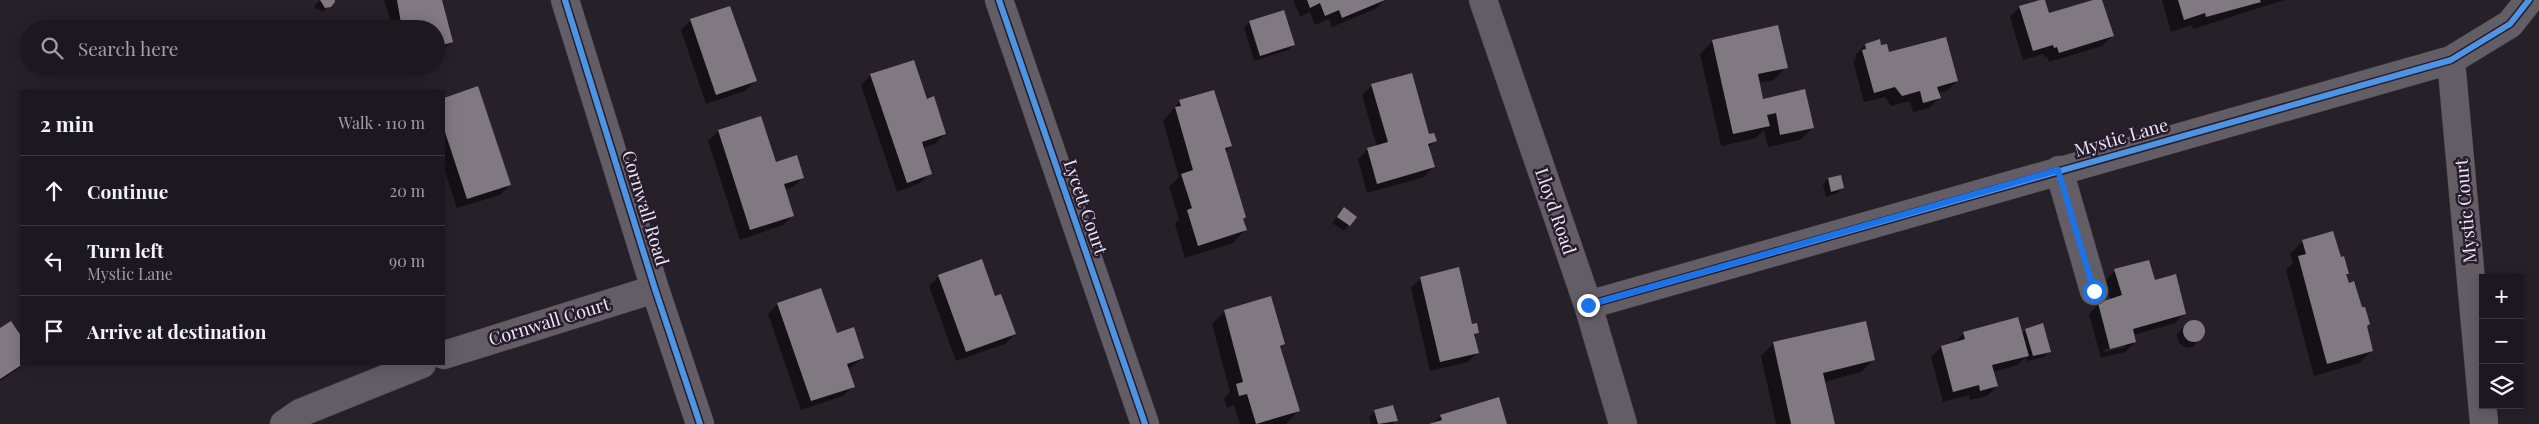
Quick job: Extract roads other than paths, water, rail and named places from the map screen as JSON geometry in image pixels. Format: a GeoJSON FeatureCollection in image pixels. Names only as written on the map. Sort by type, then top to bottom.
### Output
{"type":"FeatureCollection","features":[{"type":"Feature","properties":{"kind":"street","name":"Cornwall Road"},"geometry":{"type":"LineString","coordinates":[[565,0],[655,289],[700,424]]}},
{"type":"Feature","properties":{"kind":"street","name":"Lycett Court"},"geometry":{"type":"LineString","coordinates":[[999,0],[1145,424]]}},
{"type":"Feature","properties":{"kind":"street","name":"Lloyd Road"},"geometry":{"type":"LineString","coordinates":[[1484,0],[1588,305],[1622,424]]}},
{"type":"Feature","properties":{"kind":"street","name":"Mystic Lane"},"geometry":{"type":"LineString","coordinates":[[1588,305],[2058,170],[2451,60],[2510,24],[2529,0]]}},
{"type":"Feature","properties":{"kind":"street","name":"Mystic Court"},"geometry":{"type":"LineString","coordinates":[[2451,60],[2483,424]]}},
{"type":"Feature","properties":{"kind":"street"},"geometry":{"type":"LineString","coordinates":[[2058,170],[2094,291]]}},
{"type":"Feature","properties":{"kind":"street","name":"Cornwall Court"},"geometry":{"type":"LineString","coordinates":[[445,355],[655,289]]}},
{"type":"Feature","properties":{"kind":"street"},"geometry":{"type":"LineString","coordinates":[[284,424],[300,412],[419,365]]}}]}
